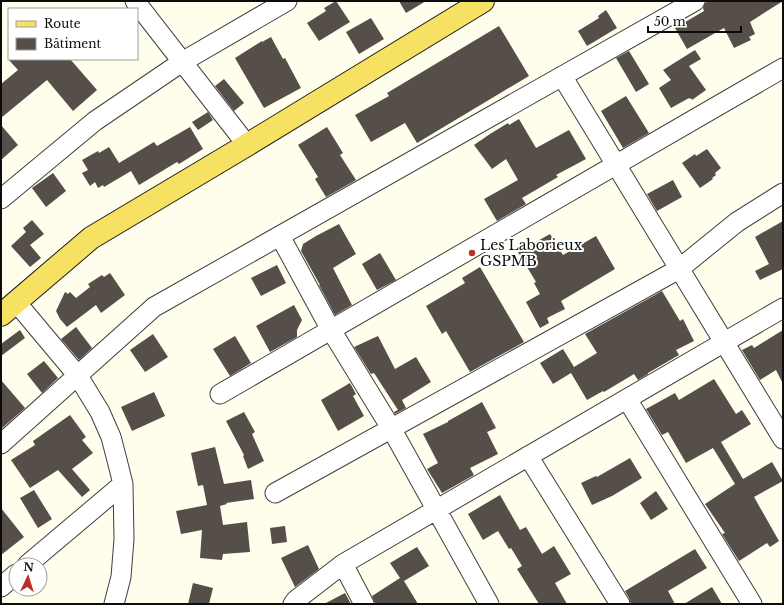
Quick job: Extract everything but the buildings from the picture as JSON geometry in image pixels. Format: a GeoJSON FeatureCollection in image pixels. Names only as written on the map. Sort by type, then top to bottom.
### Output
{"type":"FeatureCollection","features":[{"type":"Feature","properties":{"kind":"main road"},"geometry":{"type":"LineString","coordinates":[[9,309],[91,238],[483,1]]}},
{"type":"Feature","properties":{"kind":"street"},"geometry":{"type":"LineString","coordinates":[[135,1],[247,145]]}},
{"type":"Feature","properties":{"kind":"street"},"geometry":{"type":"LineString","coordinates":[[1,199],[77,135],[96,121],[182,62],[287,1]]}},
{"type":"Feature","properties":{"kind":"street"},"geometry":{"type":"LineString","coordinates":[[1,444],[154,307],[695,1]]}},
{"type":"Feature","properties":{"kind":"street"},"geometry":{"type":"LineString","coordinates":[[220,394],[783,68]]}},
{"type":"Feature","properties":{"kind":"street"},"geometry":{"type":"LineString","coordinates":[[562,76],[783,439]]}},
{"type":"Feature","properties":{"kind":"street"},"geometry":{"type":"LineString","coordinates":[[275,493],[680,269],[737,222],[783,193]]}},
{"type":"Feature","properties":{"kind":"street"},"geometry":{"type":"LineString","coordinates":[[280,236],[331,330],[391,428],[489,604]]}},
{"type":"Feature","properties":{"kind":"street"},"geometry":{"type":"LineString","coordinates":[[293,604],[296,600],[343,564],[783,308]]}},
{"type":"Feature","properties":{"kind":"street"},"geometry":{"type":"LineString","coordinates":[[9,309],[78,376],[100,412],[111,437],[123,484],[124,539],[121,578],[114,604]]}},
{"type":"Feature","properties":{"kind":"street"},"geometry":{"type":"LineString","coordinates":[[627,398],[752,604]]}},
{"type":"Feature","properties":{"kind":"street"},"geometry":{"type":"LineString","coordinates":[[528,456],[620,604]]}},
{"type":"Feature","properties":{"kind":"street"},"geometry":{"type":"LineString","coordinates":[[36,557],[123,484]]}},
{"type":"Feature","properties":{"kind":"street"},"geometry":{"type":"LineString","coordinates":[[343,564],[364,604]]}},
{"type":"Feature","properties":{"kind":"place","name":"Les Laborieux GSPMB"},"geometry":{"type":"Point","coordinates":[472,253]}}]}
